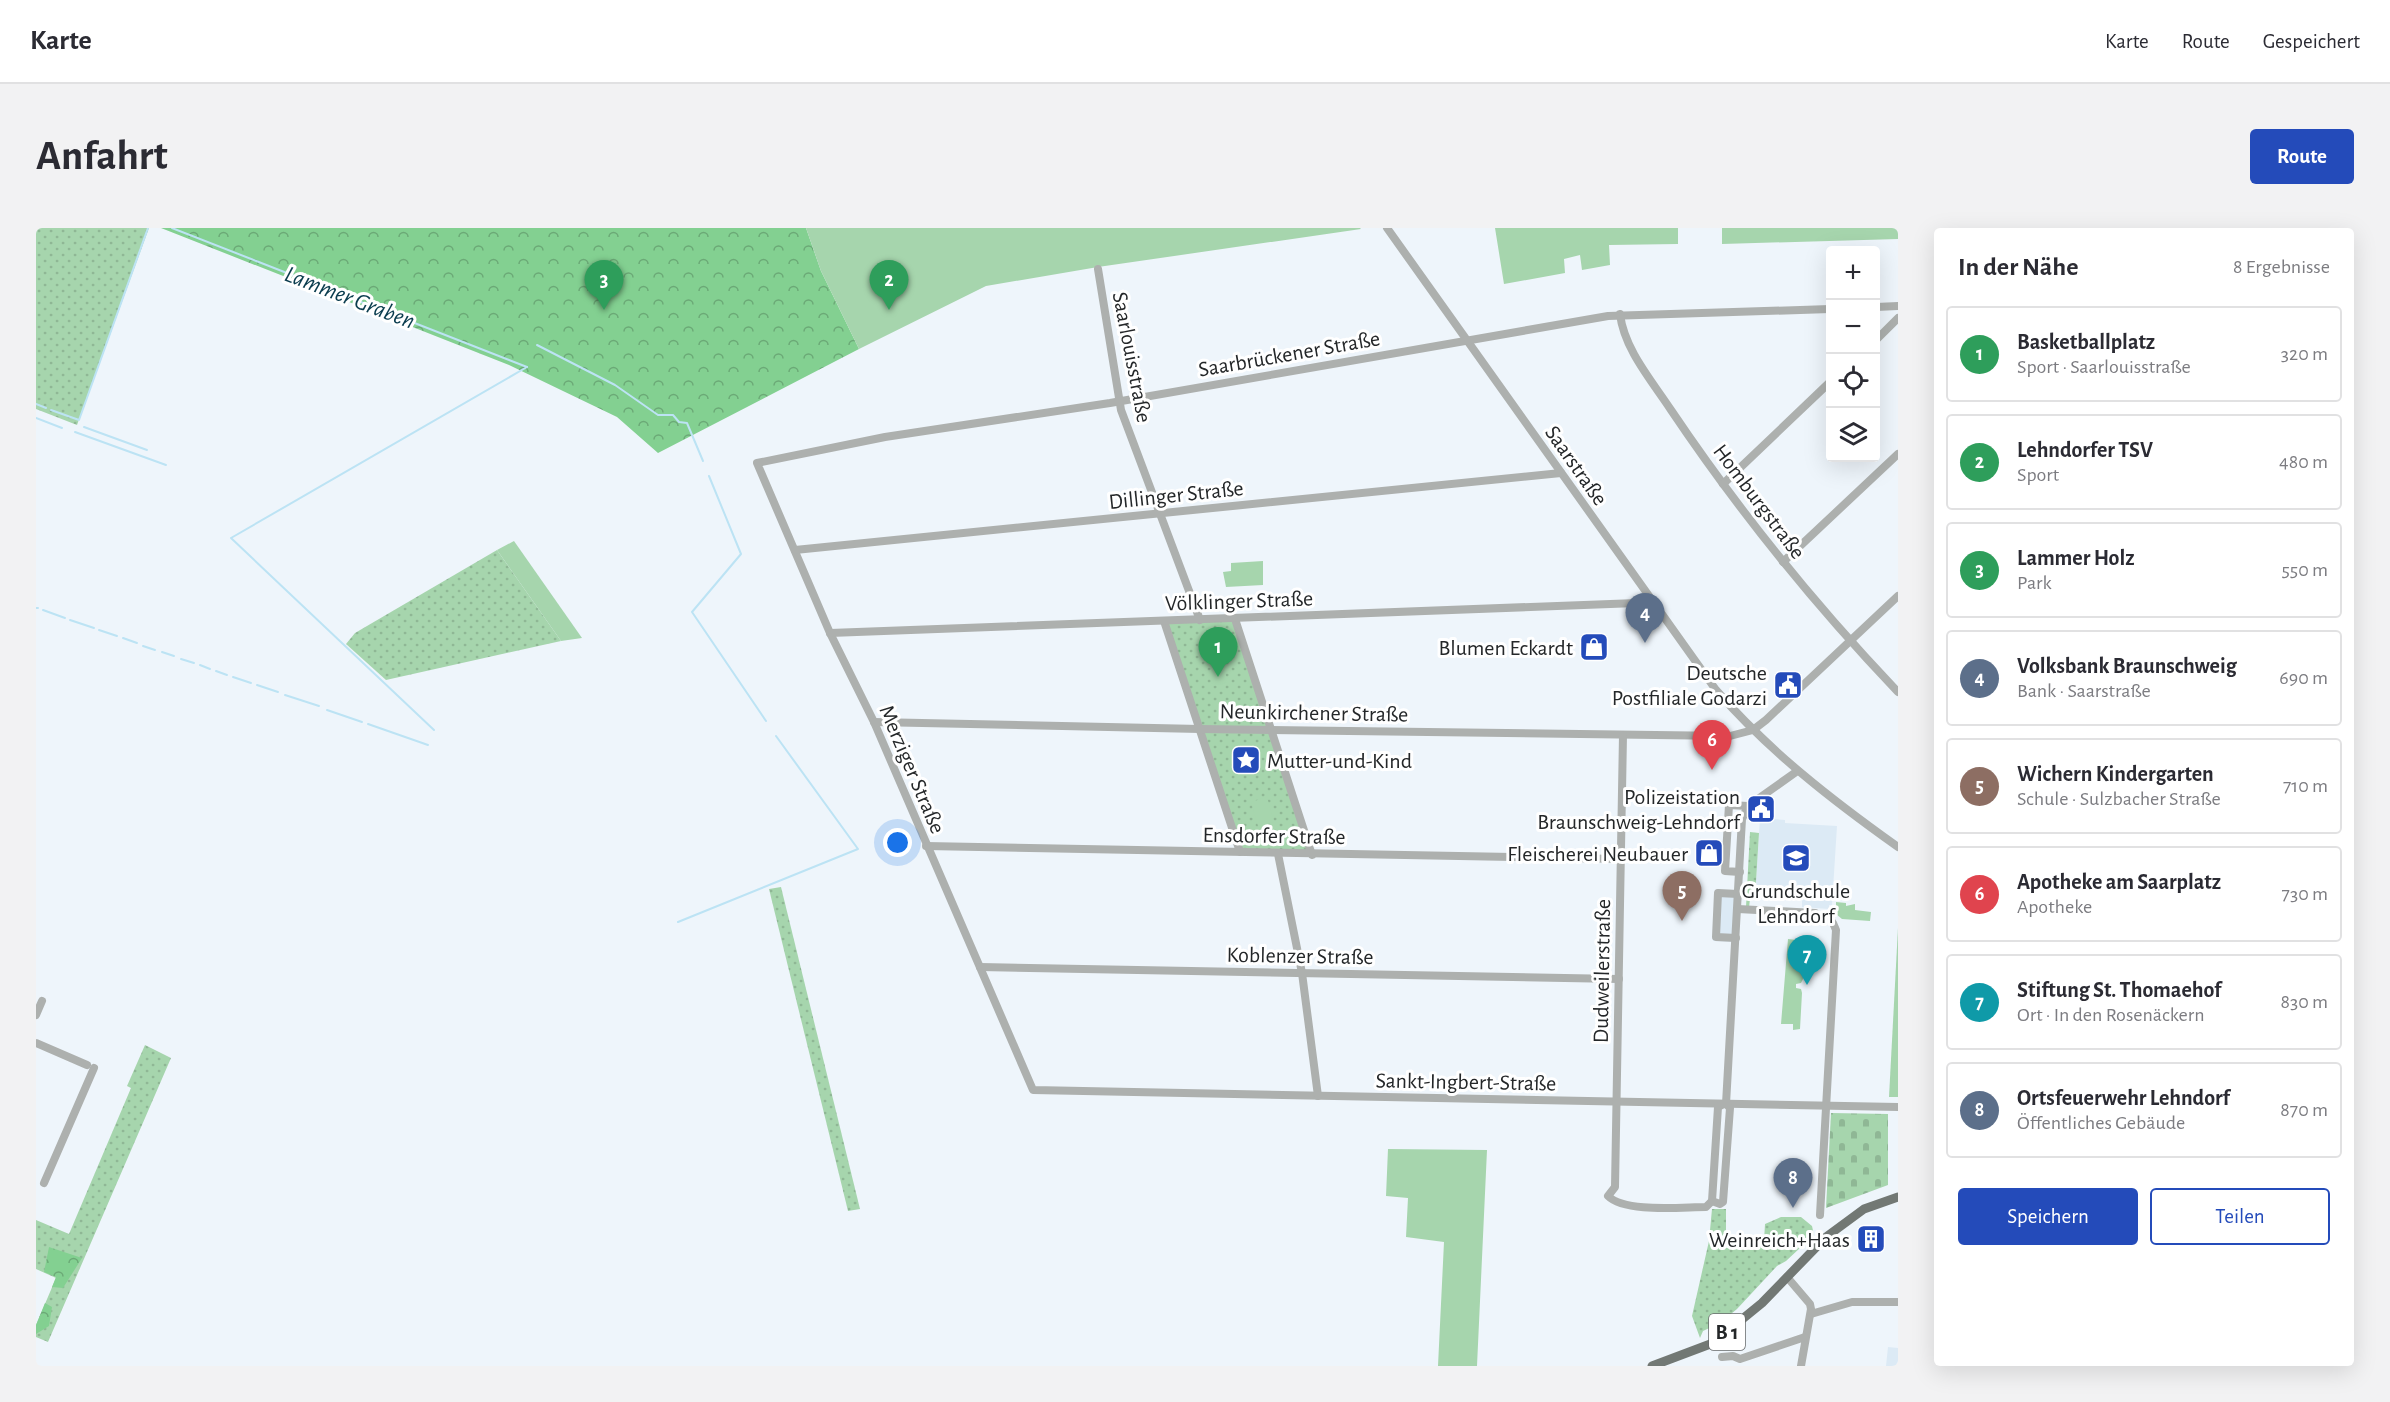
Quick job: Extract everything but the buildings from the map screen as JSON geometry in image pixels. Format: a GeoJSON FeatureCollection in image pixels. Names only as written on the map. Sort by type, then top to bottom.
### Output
{"type":"FeatureCollection","features":[{"type":"Feature","properties":{"kind":"main road","name":"B 1"},"geometry":{"type":"LineString","coordinates":[[1652,1366],[1713,1343],[1762,1303],[1826,1237],[1846,1221],[1864,1209],[1898,1197]]}},
{"type":"Feature","properties":{"kind":"street","name":"Saarstraße"},"geometry":{"type":"LineString","coordinates":[[1387,228],[1716,690],[1796,772]]}},
{"type":"Feature","properties":{"kind":"street","name":"Saarlouisstraße"},"geometry":{"type":"LineString","coordinates":[[1098,269],[1120,401],[1159,514],[1200,620]]}},
{"type":"Feature","properties":{"kind":"street"},"geometry":{"type":"LineString","coordinates":[[1880,307],[1898,306]]}},
{"type":"Feature","properties":{"kind":"street","name":"Saarbrückener Straße"},"geometry":{"type":"LineString","coordinates":[[757,463],[885,437],[1120,401],[1620,314],[1826,309]]}},
{"type":"Feature","properties":{"kind":"street","name":"Homburgstraße"},"geometry":{"type":"LineString","coordinates":[[1620,314],[1625,337],[1723,484],[1783,562],[1850,641],[1898,692]]}},
{"type":"Feature","properties":{"kind":"street"},"geometry":{"type":"LineString","coordinates":[[1880,335],[1898,318]]}},
{"type":"Feature","properties":{"kind":"street"},"geometry":{"type":"LineString","coordinates":[[1723,484],[1826,386]]}},
{"type":"Feature","properties":{"kind":"street"},"geometry":{"type":"LineString","coordinates":[[1783,562],[1898,454]]}},
{"type":"Feature","properties":{"kind":"street","name":"Merziger Straße"},"geometry":{"type":"LineString","coordinates":[[757,463],[830,633],[873,722],[1033,1090]]}},
{"type":"Feature","properties":{"kind":"street","name":"Dillinger Straße"},"geometry":{"type":"LineString","coordinates":[[795,550],[1561,473]]}},
{"type":"Feature","properties":{"kind":"street"},"geometry":{"type":"LineString","coordinates":[[1753,730],[1898,596]]}},
{"type":"Feature","properties":{"kind":"street","name":"Völklinger Straße"},"geometry":{"type":"LineString","coordinates":[[830,633],[1637,603],[1649,599]]}},
{"type":"Feature","properties":{"kind":"street"},"geometry":{"type":"LineString","coordinates":[[1235,619],[1312,855]]}},
{"type":"Feature","properties":{"kind":"street"},"geometry":{"type":"LineString","coordinates":[[1164,621],[1240,852]]}},
{"type":"Feature","properties":{"kind":"street","name":"Neunkirchener Straße"},"geometry":{"type":"LineString","coordinates":[[873,722],[1720,737],[1753,730]]}},
{"type":"Feature","properties":{"kind":"street","name":"Dudweilerstraße"},"geometry":{"type":"LineString","coordinates":[[1623,735],[1615,1186],[1608,1196],[1615,1203],[1630,1206],[1706,1207],[1712,1202],[1718,1107],[1726,1104]]}},
{"type":"Feature","properties":{"kind":"street"},"geometry":{"type":"LineString","coordinates":[[1726,1104],[1742,819],[1748,806],[1796,772],[1898,847]]}},
{"type":"Feature","properties":{"kind":"street"},"geometry":{"type":"LineString","coordinates":[[1740,872],[1725,871],[1729,805],[1748,806]]}},
{"type":"Feature","properties":{"kind":"street","name":"Ensdorfer Straße"},"geometry":{"type":"LineString","coordinates":[[926,846],[1621,859]]}},
{"type":"Feature","properties":{"kind":"street"},"geometry":{"type":"LineString","coordinates":[[1278,854],[1302,973],[1318,1096]]}},
{"type":"Feature","properties":{"kind":"street"},"geometry":{"type":"LineString","coordinates":[[1736,938],[1716,937],[1718,893],[1738,894]]}},
{"type":"Feature","properties":{"kind":"street"},"geometry":{"type":"LineString","coordinates":[[1738,909],[1815,913]]}},
{"type":"Feature","properties":{"kind":"street"},"geometry":{"type":"LineString","coordinates":[[1820,1215],[1836,930],[1833,924]]}},
{"type":"Feature","properties":{"kind":"street","name":"Koblenzer Straße"},"geometry":{"type":"LineString","coordinates":[[980,967],[1619,979]]}},
{"type":"Feature","properties":{"kind":"street"},"geometry":{"type":"LineString","coordinates":[[36,1015],[42,1001]]}},
{"type":"Feature","properties":{"kind":"street"},"geometry":{"type":"LineString","coordinates":[[36,1043],[91,1067],[44,1183]]}},
{"type":"Feature","properties":{"kind":"street","name":"Sankt-Ingbert-Straße"},"geometry":{"type":"LineString","coordinates":[[1033,1090],[1898,1107]]}},
{"type":"Feature","properties":{"kind":"street"},"geometry":{"type":"LineString","coordinates":[[1787,1277],[1810,1304],[1801,1366]]}},
{"type":"Feature","properties":{"kind":"street"},"geometry":{"type":"LineString","coordinates":[[1810,1314],[1852,1302],[1898,1302]]}},
{"type":"Feature","properties":{"kind":"street"},"geometry":{"type":"LineString","coordinates":[[1722,1358],[1733,1356],[1739,1363],[1805,1337]]}},
{"type":"Feature","properties":{"kind":"shaded area","name":"Grundschule Lehndorf"},"geometry":{"type":"Polygon","coordinates":[[[1760,818],[1785,820],[1785,823],[1837,826],[1832,905],[1829,905],[1829,909],[1802,907],[1802,901],[1755,898],[1760,818]]]}},
{"type":"Feature","properties":{"kind":"shaded area"},"geometry":{"type":"Polygon","coordinates":[[[1717,891],[1739,893],[1736,942],[1713,941],[1717,891]]]}},
{"type":"Feature","properties":{"kind":"shaded area"},"geometry":{"type":"Polygon","coordinates":[[[1888,1347],[1898,1348],[1898,1366],[1886,1366],[1888,1347]]]}},
{"type":"Feature","properties":{"kind":"green space"},"geometry":{"type":"Polygon","coordinates":[[[36,228],[149,228],[77,425],[36,409],[36,228]]]}},
{"type":"Feature","properties":{"kind":"green space"},"geometry":{"type":"Polygon","coordinates":[[[161,228],[806,228],[821,271],[859,349],[658,453],[617,417],[509,365],[161,228]]]}},
{"type":"Feature","properties":{"kind":"green space"},"geometry":{"type":"Polygon","coordinates":[[[806,228],[1361,229],[1098,267],[986,286],[859,349],[821,271],[806,228]]]}},
{"type":"Feature","properties":{"kind":"green space"},"geometry":{"type":"Polygon","coordinates":[[[1495,228],[1678,228],[1678,244],[1609,245],[1610,265],[1582,270],[1580,255],[1564,259],[1565,273],[1504,284],[1495,228]]]}},
{"type":"Feature","properties":{"kind":"green space"},"geometry":{"type":"Polygon","coordinates":[[[1722,228],[1898,228],[1898,239],[1722,244],[1722,228]]]}},
{"type":"Feature","properties":{"kind":"green space"},"geometry":{"type":"Polygon","coordinates":[[[514,541],[582,638],[561,641],[497,550],[514,541]]]}},
{"type":"Feature","properties":{"kind":"green space"},"geometry":{"type":"Polygon","coordinates":[[[497,550],[561,641],[386,680],[346,644],[355,633],[497,550]]]}},
{"type":"Feature","properties":{"kind":"green space"},"geometry":{"type":"Polygon","coordinates":[[[1263,561],[1263,585],[1226,587],[1223,572],[1231,571],[1231,563],[1263,561]]]}},
{"type":"Feature","properties":{"kind":"green space"},"geometry":{"type":"Polygon","coordinates":[[[1235,619],[1312,855],[1240,852],[1164,621],[1235,619]]]}},
{"type":"Feature","properties":{"kind":"green space"},"geometry":{"type":"Polygon","coordinates":[[[1223,667],[1228,682],[1213,686],[1209,671],[1223,667]]]}},
{"type":"Feature","properties":{"kind":"green space"},"geometry":{"type":"Polygon","coordinates":[[[1267,797],[1274,822],[1258,826],[1251,802],[1267,797]]]}},
{"type":"Feature","properties":{"kind":"green space"},"geometry":{"type":"Polygon","coordinates":[[[1750,832],[1759,833],[1755,898],[1750,898],[1749,908],[1746,907],[1750,832]]]}},
{"type":"Feature","properties":{"kind":"green space"},"geometry":{"type":"Polygon","coordinates":[[[781,887],[860,1209],[848,1211],[769,889],[781,887]]]}},
{"type":"Feature","properties":{"kind":"green space"},"geometry":{"type":"Polygon","coordinates":[[[1836,902],[1846,903],[1846,906],[1855,904],[1855,910],[1871,912],[1870,921],[1842,919],[1836,914],[1836,902]]]}},
{"type":"Feature","properties":{"kind":"green space"},"geometry":{"type":"Polygon","coordinates":[[[1898,928],[1898,1097],[1889,1097],[1898,928]]]}},
{"type":"Feature","properties":{"kind":"green space"},"geometry":{"type":"Polygon","coordinates":[[[1788,939],[1806,941],[1803,949],[1803,979],[1801,983],[1796,984],[1796,988],[1801,989],[1802,993],[1800,1029],[1793,1030],[1793,1024],[1781,1024],[1788,939]]]}},
{"type":"Feature","properties":{"kind":"green space"},"geometry":{"type":"Polygon","coordinates":[[[145,1045],[171,1058],[48,1342],[36,1337],[36,1325],[56,1278],[36,1269],[36,1220],[69,1234],[131,1088],[127,1086],[145,1045]]]}},
{"type":"Feature","properties":{"kind":"green space"},"geometry":{"type":"Polygon","coordinates":[[[1831,1113],[1888,1114],[1888,1185],[1826,1208],[1831,1113]]]}},
{"type":"Feature","properties":{"kind":"green space"},"geometry":{"type":"Polygon","coordinates":[[[1388,1149],[1487,1150],[1477,1366],[1438,1366],[1444,1242],[1406,1237],[1408,1198],[1386,1196],[1388,1149]]]}},
{"type":"Feature","properties":{"kind":"green space"},"geometry":{"type":"Polygon","coordinates":[[[1712,1209],[1726,1209],[1726,1248],[1764,1241],[1765,1224],[1781,1217],[1801,1217],[1812,1226],[1814,1235],[1786,1261],[1777,1266],[1737,1309],[1720,1323],[1703,1331],[1700,1338],[1692,1316],[1709,1241],[1712,1209]]]}},
{"type":"Feature","properties":{"kind":"green space"},"geometry":{"type":"Polygon","coordinates":[[[49,1247],[82,1258],[63,1288],[52,1287],[56,1277],[44,1272],[49,1247]]]}},
{"type":"Feature","properties":{"kind":"green space"},"geometry":{"type":"Polygon","coordinates":[[[45,1303],[52,1307],[49,1326],[36,1334],[36,1325],[45,1303]]]}},
{"type":"Feature","properties":{"kind":"waterway"},"geometry":{"type":"LineString","coordinates":[[51,410],[79,420],[148,228]]}},
{"type":"Feature","properties":{"kind":"waterway","name":"Lammer Graben"},"geometry":{"type":"LineString","coordinates":[[172,228],[527,367]]}},
{"type":"Feature","properties":{"kind":"waterway"},"geometry":{"type":"LineString","coordinates":[[537,345],[615,385],[658,415],[673,415],[679,422],[687,423],[703,461]]}},
{"type":"Feature","properties":{"kind":"waterway"},"geometry":{"type":"LineString","coordinates":[[434,730],[231,538],[527,367]]}},
{"type":"Feature","properties":{"kind":"waterway"},"geometry":{"type":"LineString","coordinates":[[36,404],[46,408]]}},
{"type":"Feature","properties":{"kind":"waterway"},"geometry":{"type":"LineString","coordinates":[[36,418],[62,428]]}},
{"type":"Feature","properties":{"kind":"waterway"},"geometry":{"type":"LineString","coordinates":[[84,427],[147,450]]}},
{"type":"Feature","properties":{"kind":"waterway"},"geometry":{"type":"LineString","coordinates":[[75,432],[166,465]]}},
{"type":"Feature","properties":{"kind":"waterway"},"geometry":{"type":"LineString","coordinates":[[709,476],[741,554],[692,612],[766,721]]}},
{"type":"Feature","properties":{"kind":"waterway"},"geometry":{"type":"LineString","coordinates":[[43,610],[65,618]]}},
{"type":"Feature","properties":{"kind":"waterway"},"geometry":{"type":"LineString","coordinates":[[70,620],[94,628]]}},
{"type":"Feature","properties":{"kind":"waterway"},"geometry":{"type":"LineString","coordinates":[[99,630],[117,636]]}},
{"type":"Feature","properties":{"kind":"waterway"},"geometry":{"type":"LineString","coordinates":[[123,638],[137,643]]}},
{"type":"Feature","properties":{"kind":"waterway"},"geometry":{"type":"LineString","coordinates":[[143,646],[155,650]]}},
{"type":"Feature","properties":{"kind":"waterway"},"geometry":{"type":"LineString","coordinates":[[162,652],[174,656]]}},
{"type":"Feature","properties":{"kind":"waterway"},"geometry":{"type":"LineString","coordinates":[[181,659],[194,663]]}},
{"type":"Feature","properties":{"kind":"waterway"},"geometry":{"type":"LineString","coordinates":[[200,665],[210,669]]}},
{"type":"Feature","properties":{"kind":"waterway"},"geometry":{"type":"LineString","coordinates":[[216,671],[227,675]]}},
{"type":"Feature","properties":{"kind":"waterway"},"geometry":{"type":"LineString","coordinates":[[233,677],[251,683]]}},
{"type":"Feature","properties":{"kind":"waterway"},"geometry":{"type":"LineString","coordinates":[[257,685],[278,692]]}},
{"type":"Feature","properties":{"kind":"waterway"},"geometry":{"type":"LineString","coordinates":[[285,695],[319,706]]}},
{"type":"Feature","properties":{"kind":"waterway"},"geometry":{"type":"LineString","coordinates":[[327,710],[362,722]]}},
{"type":"Feature","properties":{"kind":"waterway"},"geometry":{"type":"LineString","coordinates":[[368,724],[428,745]]}},
{"type":"Feature","properties":{"kind":"waterway"},"geometry":{"type":"LineString","coordinates":[[678,922],[858,849],[776,736]]}},
{"type":"Feature","properties":{"kind":"place","name":"Lammer Holz"},"geometry":{"type":"Point","coordinates":[604,310]}},
{"type":"Feature","properties":{"kind":"place","name":"Lehndorfer TSV"},"geometry":{"type":"Point","coordinates":[889,310]}},
{"type":"Feature","properties":{"kind":"place","name":"Volksbank Braunschweig"},"geometry":{"type":"Point","coordinates":[1645,643]}},
{"type":"Feature","properties":{"kind":"place","name":"Blumen Eckardt"},"geometry":{"type":"Point","coordinates":[1594,647]}},
{"type":"Feature","properties":{"kind":"place","name":"Basketballplatz"},"geometry":{"type":"Point","coordinates":[1218,677]}},
{"type":"Feature","properties":{"kind":"place","name":"Deutsche Postfiliale Godarzi"},"geometry":{"type":"Point","coordinates":[1788,685]}},
{"type":"Feature","properties":{"kind":"place","name":"Mutter-und-Kind"},"geometry":{"type":"Point","coordinates":[1246,760]}},
{"type":"Feature","properties":{"kind":"place","name":"Apotheke am Saarplatz"},"geometry":{"type":"Point","coordinates":[1712,770]}},
{"type":"Feature","properties":{"kind":"place","name":"Polizeistation Braunschweig-Lehndorf"},"geometry":{"type":"Point","coordinates":[1761,809]}},
{"type":"Feature","properties":{"kind":"place","name":"Fleischerei Neubauer"},"geometry":{"type":"Point","coordinates":[1709,853]}},
{"type":"Feature","properties":{"kind":"place","name":"Grundschule Lehndorf"},"geometry":{"type":"Point","coordinates":[1796,858]}},
{"type":"Feature","properties":{"kind":"place","name":"Wichern Kindergarten"},"geometry":{"type":"Point","coordinates":[1682,921]}},
{"type":"Feature","properties":{"kind":"place","name":"Stiftung St. Thomaehof"},"geometry":{"type":"Point","coordinates":[1807,985]}},
{"type":"Feature","properties":{"kind":"place","name":"Ortsfeuerwehr Lehndorf"},"geometry":{"type":"Point","coordinates":[1793,1208]}},
{"type":"Feature","properties":{"kind":"place","name":"Weinreich+Haas"},"geometry":{"type":"Point","coordinates":[1871,1239]}}]}
